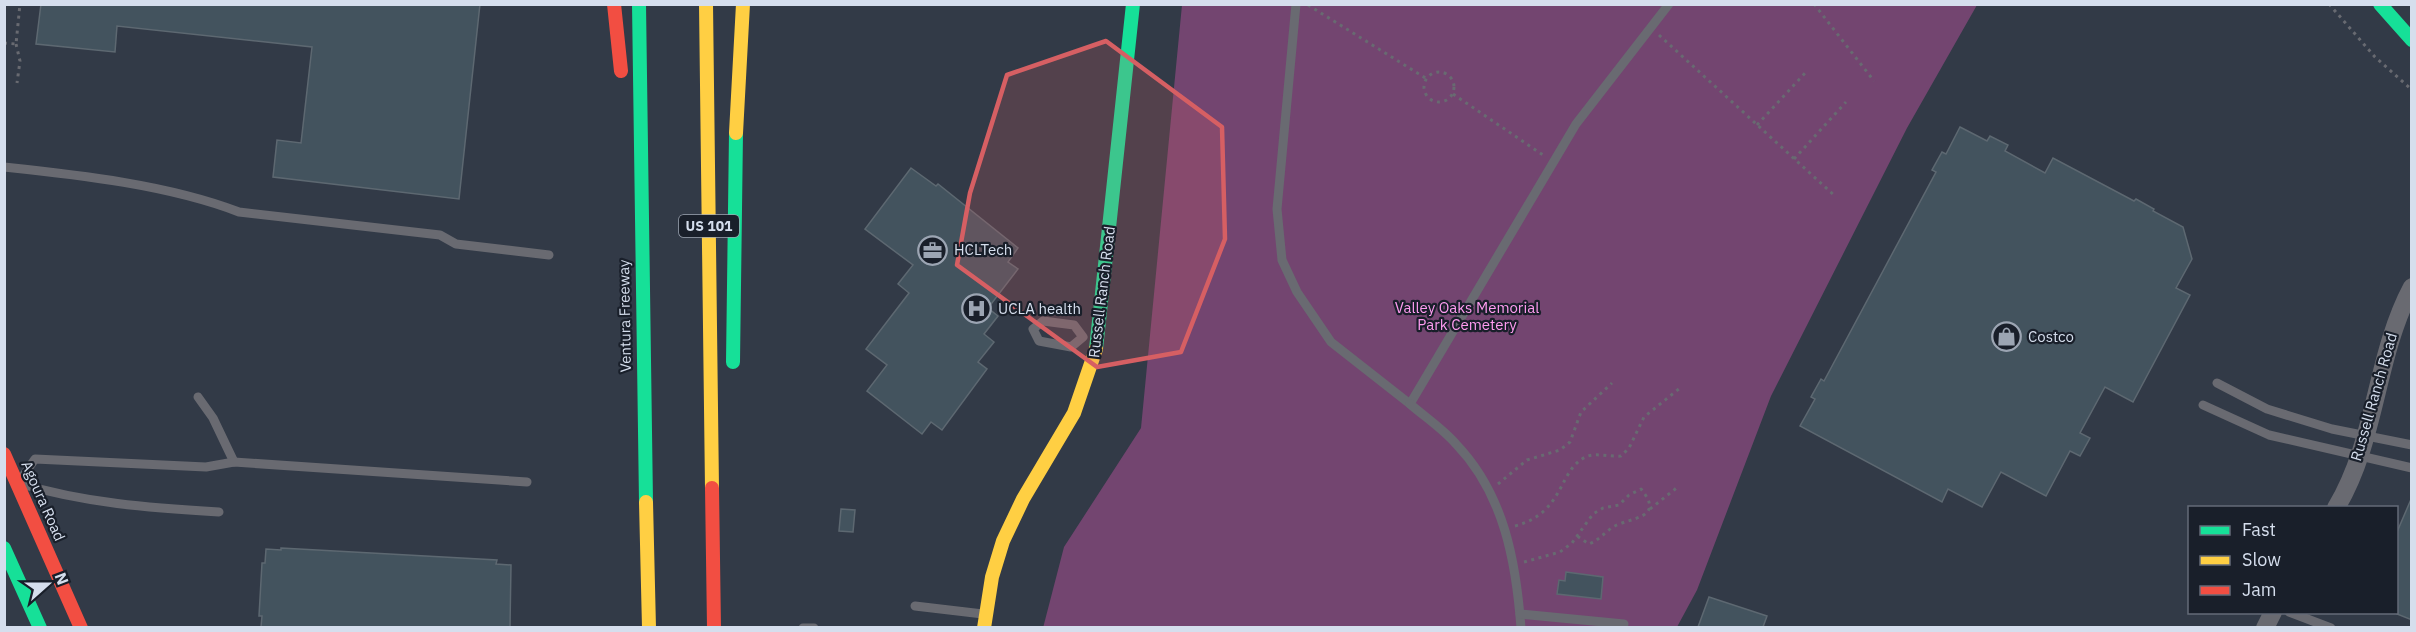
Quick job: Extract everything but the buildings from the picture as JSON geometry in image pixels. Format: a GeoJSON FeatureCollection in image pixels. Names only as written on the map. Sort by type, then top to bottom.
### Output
{"type":"FeatureCollection","features":[{"type":"Feature","properties":{"kind":"main road"},"geometry":{"type":"LineString","coordinates":[[614,4],[622,87]]}},
{"type":"Feature","properties":{"kind":"main road","name":"Ventura Freeway"},"geometry":{"type":"LineString","coordinates":[[639,4],[641,275],[649,627]]}},
{"type":"Feature","properties":{"kind":"main road","name":"US 101"},"geometry":{"type":"LineString","coordinates":[[706,4],[714,627]]}},
{"type":"Feature","properties":{"kind":"main road"},"geometry":{"type":"LineString","coordinates":[[733,371],[738,98],[743,4]]}},
{"type":"Feature","properties":{"kind":"main road","name":"Russell Ranch Road"},"geometry":{"type":"LineString","coordinates":[[984,621],[994,568],[1007,531],[1025,494],[1074,414],[1089,376],[1099,339],[1133,4]]}},
{"type":"Feature","properties":{"kind":"main road"},"geometry":{"type":"LineString","coordinates":[[2380,4],[2412,40]]}},
{"type":"Feature","properties":{"kind":"main road"},"geometry":{"type":"LineString","coordinates":[[627,134],[641,275]]}},
{"type":"Feature","properties":{"kind":"main road"},"geometry":{"type":"LineString","coordinates":[[712,447],[724,416]]}},
{"type":"Feature","properties":{"kind":"main road","name":"Agoura Road"},"geometry":{"type":"LineString","coordinates":[[4,454],[11,486],[81,627]]}},
{"type":"Feature","properties":{"kind":"main road"},"geometry":{"type":"LineString","coordinates":[[4,548],[40,627]]}},
{"type":"Feature","properties":{"kind":"street","name":"Russell Ranch Road"},"geometry":{"type":"LineString","coordinates":[[2336,506],[2361,455],[2397,315],[2412,287]]}},
{"type":"Feature","properties":{"kind":"lane"},"geometry":{"type":"LineString","coordinates":[[1296,4],[1276,208],[1282,260],[1297,292],[1330,342],[1456,443],[1489,490],[1505,529],[1514,564],[1521,627]]}},
{"type":"Feature","properties":{"kind":"lane"},"geometry":{"type":"LineString","coordinates":[[1410,404],[1576,124],[1669,4]]}},
{"type":"Feature","properties":{"kind":"lane"},"geometry":{"type":"LineString","coordinates":[[4,167],[119,182],[218,204],[239,212],[440,235],[456,244],[549,255]]}},
{"type":"Feature","properties":{"kind":"lane"},"geometry":{"type":"LineString","coordinates":[[1083,337],[1071,347],[1039,341],[1032,329],[1043,321],[1074,325],[1083,337],[1099,339]]}},
{"type":"Feature","properties":{"kind":"lane"},"geometry":{"type":"LineString","coordinates":[[2217,382],[2267,409],[2366,436],[2412,445]]}},
{"type":"Feature","properties":{"kind":"lane"},"geometry":{"type":"LineString","coordinates":[[198,397],[213,418],[234,462]]}},
{"type":"Feature","properties":{"kind":"lane"},"geometry":{"type":"LineString","coordinates":[[2203,405],[2269,435],[2412,468]]}},
{"type":"Feature","properties":{"kind":"lane"},"geometry":{"type":"LineString","coordinates":[[11,486],[35,459],[206,467],[234,462],[527,482]]}},
{"type":"Feature","properties":{"kind":"lane"},"geometry":{"type":"LineString","coordinates":[[11,486],[131,507],[219,512]]}},
{"type":"Feature","properties":{"kind":"lane"},"geometry":{"type":"LineString","coordinates":[[915,606],[984,621]]}},
{"type":"Feature","properties":{"kind":"lane"},"geometry":{"type":"LineString","coordinates":[[1520,614],[1624,624]]}},
{"type":"Feature","properties":{"kind":"lane"},"geometry":{"type":"LineString","coordinates":[[2274,616],[2331,627]]}},
{"type":"Feature","properties":{"kind":"lane"},"geometry":{"type":"LineString","coordinates":[[803,627],[814,627]]}},
{"type":"Feature","properties":{"kind":"path"},"geometry":{"type":"LineString","coordinates":[[17,83],[20,61],[16,44],[20,4]]}},
{"type":"Feature","properties":{"kind":"path"},"geometry":{"type":"LineString","coordinates":[[1307,4],[1427,79]]}},
{"type":"Feature","properties":{"kind":"path"},"geometry":{"type":"LineString","coordinates":[[1814,4],[1874,81]]}},
{"type":"Feature","properties":{"kind":"path"},"geometry":{"type":"LineString","coordinates":[[2329,4],[2375,57],[2412,90]]}},
{"type":"Feature","properties":{"kind":"path"},"geometry":{"type":"LineString","coordinates":[[1651,28],[1836,197]]}},
{"type":"Feature","properties":{"kind":"path"},"geometry":{"type":"LineString","coordinates":[[4,43],[16,44]]}},
{"type":"Feature","properties":{"kind":"path"},"geometry":{"type":"LineString","coordinates":[[1757,125],[1806,72]]}},
{"type":"Feature","properties":{"kind":"path"},"geometry":{"type":"LineString","coordinates":[[1434,73],[1448,76],[1454,84],[1453,94],[1441,102],[1431,100],[1424,88],[1427,79],[1434,73]]}},
{"type":"Feature","properties":{"kind":"path"},"geometry":{"type":"LineString","coordinates":[[1453,94],[1554,162]]}},
{"type":"Feature","properties":{"kind":"path"},"geometry":{"type":"LineString","coordinates":[[1794,159],[1845,102]]}},
{"type":"Feature","properties":{"kind":"path"},"geometry":{"type":"LineString","coordinates":[[1489,490],[1527,460],[1560,450],[1570,442],[1581,412],[1612,383]]}},
{"type":"Feature","properties":{"kind":"path"},"geometry":{"type":"LineString","coordinates":[[1505,529],[1526,523],[1544,513],[1556,500],[1576,465],[1586,457],[1596,454],[1621,456],[1629,448],[1644,417],[1680,388]]}},
{"type":"Feature","properties":{"kind":"path"},"geometry":{"type":"LineString","coordinates":[[1577,536],[1589,544],[1598,541],[1613,527],[1640,519],[1679,486]]}},
{"type":"Feature","properties":{"kind":"path"},"geometry":{"type":"LineString","coordinates":[[1514,564],[1560,552],[1577,536],[1593,514],[1619,505],[1629,495],[1641,489],[1650,504],[1649,510]]}},
{"type":"Feature","properties":{"kind":"highlighted area"},"geometry":{"type":"Polygon","coordinates":[[[1106,41],[1222,127],[1225,239],[1181,352],[1097,367],[957,265],[970,193],[1007,75],[1106,41]]]}},
{"type":"Feature","properties":{"kind":"green space","name":"Valley Oaks Memorial Park Cemetery"},"geometry":{"type":"Polygon","coordinates":[[[1182,5],[1977,5],[1907,128],[1771,396],[1697,590],[1677,627],[1043,628],[1064,547],[1141,428],[1182,5]]]}},
{"type":"Feature","properties":{"kind":"traffic: fast"},"geometry":{"type":"LineString","coordinates":[[639,4],[646,502]]}},
{"type":"Feature","properties":{"kind":"traffic: fast"},"geometry":{"type":"LineString","coordinates":[[1096,349],[1133,4]]}},
{"type":"Feature","properties":{"kind":"traffic: fast"},"geometry":{"type":"LineString","coordinates":[[2380,4],[2412,40]]}},
{"type":"Feature","properties":{"kind":"traffic: fast"},"geometry":{"type":"LineString","coordinates":[[733,362],[736,133]]}},
{"type":"Feature","properties":{"kind":"traffic: fast"},"geometry":{"type":"LineString","coordinates":[[4,548],[40,628]]}},
{"type":"Feature","properties":{"kind":"traffic: slow"},"geometry":{"type":"LineString","coordinates":[[706,4],[712,488]]}},
{"type":"Feature","properties":{"kind":"traffic: slow"},"geometry":{"type":"LineString","coordinates":[[736,133],[743,4]]}},
{"type":"Feature","properties":{"kind":"traffic: slow"},"geometry":{"type":"LineString","coordinates":[[984,628],[992,577],[1003,541],[1023,499],[1074,413],[1096,349]]}},
{"type":"Feature","properties":{"kind":"traffic: slow"},"geometry":{"type":"LineString","coordinates":[[646,502],[649,628]]}},
{"type":"Feature","properties":{"kind":"traffic: jam"},"geometry":{"type":"LineString","coordinates":[[614,4],[621,71]]}},
{"type":"Feature","properties":{"kind":"traffic: jam"},"geometry":{"type":"LineString","coordinates":[[4,454],[81,628]]}},
{"type":"Feature","properties":{"kind":"traffic: jam"},"geometry":{"type":"LineString","coordinates":[[712,488],[714,628]]}},
{"type":"Feature","properties":{"kind":"place","name":"HCLTech"},"geometry":{"type":"Point","coordinates":[933,250]}},
{"type":"Feature","properties":{"kind":"place","name":"UCLA health"},"geometry":{"type":"Point","coordinates":[977,309]}},
{"type":"Feature","properties":{"kind":"place","name":"Costco"},"geometry":{"type":"Point","coordinates":[2007,337]}}]}
